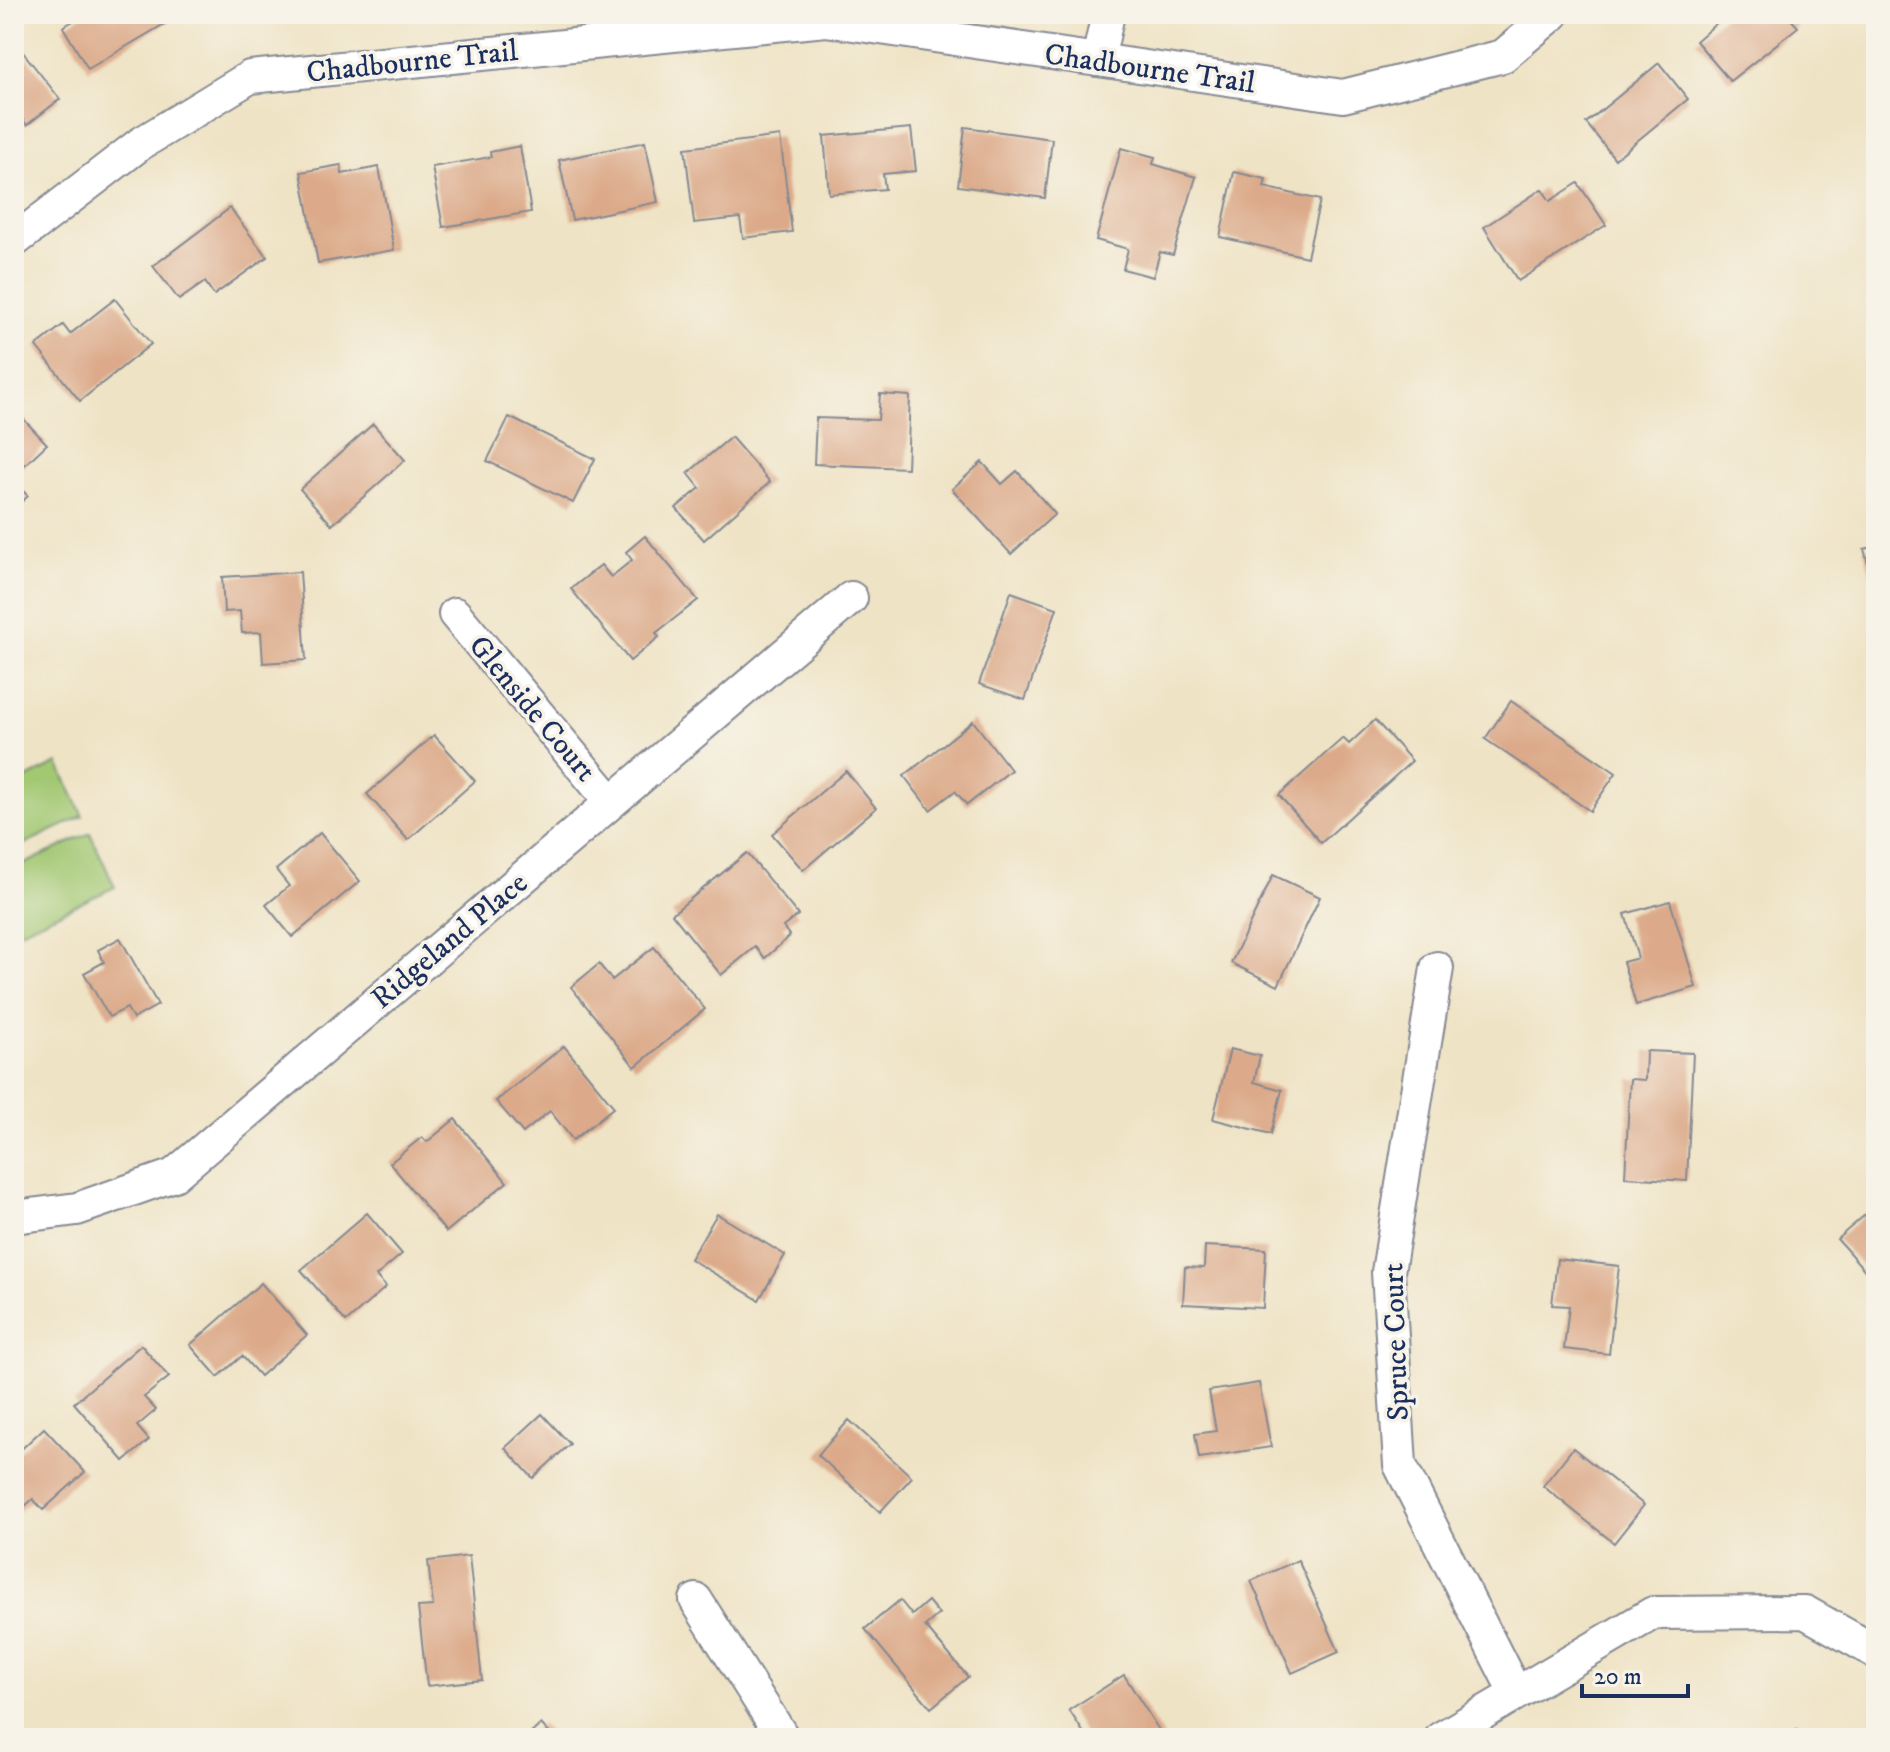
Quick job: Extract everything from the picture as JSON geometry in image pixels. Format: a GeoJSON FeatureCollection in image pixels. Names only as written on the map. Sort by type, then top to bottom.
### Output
{"type":"FeatureCollection","features":[{"type":"Feature","properties":{"kind":"street"},"geometry":{"type":"LineString","coordinates":[[1098,60],[1108,14]]}},
{"type":"Feature","properties":{"kind":"street","name":"Chadbourne Trail"},"geometry":{"type":"LineString","coordinates":[[14,241],[140,144],[250,77],[826,20],[1343,96],[1503,56],[1553,14]]}},
{"type":"Feature","properties":{"kind":"street","name":"Ridgeland Place"},"geometry":{"type":"LineString","coordinates":[[14,1217],[77,1209],[174,1175],[851,598]]}},
{"type":"Feature","properties":{"kind":"street","name":"Glenside Court"},"geometry":{"type":"LineString","coordinates":[[455,614],[611,802]]}},
{"type":"Feature","properties":{"kind":"street","name":"Spruce Court"},"geometry":{"type":"LineString","coordinates":[[1437,968],[1388,1272],[1400,1465],[1515,1692]]}},
{"type":"Feature","properties":{"kind":"street"},"geometry":{"type":"LineString","coordinates":[[696,1600],[783,1738]]}},
{"type":"Feature","properties":{"kind":"street"},"geometry":{"type":"LineString","coordinates":[[1441,1738],[1653,1613],[1805,1612],[1876,1652]]}},
{"type":"Feature","properties":{"kind":"green space"},"geometry":{"type":"Polygon","coordinates":[[[58,763],[83,816],[14,849],[14,784],[58,763]]]}},
{"type":"Feature","properties":{"kind":"green space"},"geometry":{"type":"Polygon","coordinates":[[[90,833],[115,887],[14,934],[14,869],[90,833]]]}},
{"type":"Feature","properties":{"kind":"building"},"geometry":{"type":"Polygon","coordinates":[[[85,14],[168,14],[171,20],[88,69],[63,27],[85,14]]]}},
{"type":"Feature","properties":{"kind":"building"},"geometry":{"type":"Polygon","coordinates":[[[1727,14],[1786,14],[1798,27],[1730,81],[1696,41],[1727,14]]]}},
{"type":"Feature","properties":{"kind":"building"},"geometry":{"type":"Polygon","coordinates":[[[14,41],[60,99],[27,125],[23,120],[14,127],[14,41]]]}},
{"type":"Feature","properties":{"kind":"building"},"geometry":{"type":"Polygon","coordinates":[[[1659,63],[1688,99],[1615,159],[1586,123],[1659,63]]]}},
{"type":"Feature","properties":{"kind":"building"},"geometry":{"type":"Polygon","coordinates":[[[965,127],[1052,139],[1045,198],[958,186],[965,127]]]}},
{"type":"Feature","properties":{"kind":"building"},"geometry":{"type":"Polygon","coordinates":[[[911,128],[916,171],[883,174],[885,189],[829,194],[824,136],[911,128]]]}},
{"type":"Feature","properties":{"kind":"building"},"geometry":{"type":"Polygon","coordinates":[[[780,136],[792,232],[743,238],[740,218],[694,223],[685,148],[780,136]]]}},
{"type":"Feature","properties":{"kind":"building"},"geometry":{"type":"Polygon","coordinates":[[[645,142],[658,202],[572,220],[559,160],[645,142]]]}},
{"type":"Feature","properties":{"kind":"building"},"geometry":{"type":"Polygon","coordinates":[[[520,146],[531,212],[443,227],[432,167],[491,157],[490,152],[520,146]]]}},
{"type":"Feature","properties":{"kind":"building"},"geometry":{"type":"Polygon","coordinates":[[[1121,148],[1155,157],[1153,164],[1196,177],[1173,255],[1160,252],[1153,277],[1123,269],[1128,249],[1096,240],[1121,148]]]}},
{"type":"Feature","properties":{"kind":"building"},"geometry":{"type":"Polygon","coordinates":[[[341,165],[342,174],[379,167],[394,250],[318,263],[301,172],[341,165]]]}},
{"type":"Feature","properties":{"kind":"building"},"geometry":{"type":"Polygon","coordinates":[[[1234,172],[1266,179],[1264,187],[1320,200],[1307,257],[1220,237],[1234,172]]]}},
{"type":"Feature","properties":{"kind":"building"},"geometry":{"type":"Polygon","coordinates":[[[1578,183],[1606,225],[1518,281],[1484,227],[1542,189],[1550,201],[1578,183]]]}},
{"type":"Feature","properties":{"kind":"building"},"geometry":{"type":"Polygon","coordinates":[[[230,208],[267,257],[214,295],[205,282],[179,300],[153,266],[230,208]]]}},
{"type":"Feature","properties":{"kind":"building"},"geometry":{"type":"Polygon","coordinates":[[[115,299],[151,344],[80,401],[36,346],[63,325],[70,334],[115,299]]]}},
{"type":"Feature","properties":{"kind":"building"},"geometry":{"type":"Polygon","coordinates":[[[880,394],[910,396],[907,468],[814,464],[816,418],[878,420],[880,394]]]}},
{"type":"Feature","properties":{"kind":"building"},"geometry":{"type":"Polygon","coordinates":[[[14,409],[47,444],[14,475],[14,409]]]}},
{"type":"Feature","properties":{"kind":"building"},"geometry":{"type":"Polygon","coordinates":[[[509,417],[595,459],[573,503],[487,461],[509,417]]]}},
{"type":"Feature","properties":{"kind":"building"},"geometry":{"type":"Polygon","coordinates":[[[373,424],[405,460],[332,525],[300,489],[373,424]]]}},
{"type":"Feature","properties":{"kind":"building"},"geometry":{"type":"Polygon","coordinates":[[[731,437],[770,482],[704,540],[676,508],[700,488],[688,473],[731,437]]]}},
{"type":"Feature","properties":{"kind":"building"},"geometry":{"type":"Polygon","coordinates":[[[982,462],[1002,484],[1017,471],[1055,514],[1011,554],[952,489],[982,462]]]}},
{"type":"Feature","properties":{"kind":"building"},"geometry":{"type":"Polygon","coordinates":[[[14,482],[28,496],[14,509],[14,482]]]}},
{"type":"Feature","properties":{"kind":"building"},"geometry":{"type":"Polygon","coordinates":[[[645,536],[698,600],[656,633],[659,637],[630,661],[571,589],[601,565],[611,577],[632,560],[626,552],[645,536]]]}},
{"type":"Feature","properties":{"kind":"building"},"geometry":{"type":"Polygon","coordinates":[[[1876,546],[1876,590],[1875,590],[1864,549],[1876,546]]]}},
{"type":"Feature","properties":{"kind":"building"},"geometry":{"type":"Polygon","coordinates":[[[300,572],[306,660],[263,663],[261,632],[242,633],[240,611],[224,612],[222,577],[300,572]]]}},
{"type":"Feature","properties":{"kind":"building"},"geometry":{"type":"Polygon","coordinates":[[[1011,592],[1057,608],[1025,700],[979,684],[1011,592]]]}},
{"type":"Feature","properties":{"kind":"building"},"geometry":{"type":"Polygon","coordinates":[[[1511,701],[1616,773],[1590,811],[1485,739],[1511,701]]]}},
{"type":"Feature","properties":{"kind":"building"},"geometry":{"type":"Polygon","coordinates":[[[1375,720],[1412,761],[1321,843],[1279,795],[1343,738],[1349,744],[1375,720]]]}},
{"type":"Feature","properties":{"kind":"building"},"geometry":{"type":"Polygon","coordinates":[[[973,721],[1011,770],[967,805],[955,791],[930,810],[904,776],[973,721]]]}},
{"type":"Feature","properties":{"kind":"building"},"geometry":{"type":"Polygon","coordinates":[[[434,735],[475,781],[408,840],[367,794],[434,735]]]}},
{"type":"Feature","properties":{"kind":"building"},"geometry":{"type":"Polygon","coordinates":[[[846,771],[876,808],[803,870],[772,834],[846,771]]]}},
{"type":"Feature","properties":{"kind":"building"},"geometry":{"type":"Polygon","coordinates":[[[320,833],[360,881],[292,937],[266,905],[289,886],[276,870],[320,833]]]}},
{"type":"Feature","properties":{"kind":"building"},"geometry":{"type":"Polygon","coordinates":[[[747,853],[798,915],[783,927],[790,936],[765,958],[755,947],[721,975],[672,914],[747,853]]]}},
{"type":"Feature","properties":{"kind":"building"},"geometry":{"type":"Polygon","coordinates":[[[1273,875],[1320,897],[1278,986],[1231,963],[1273,875]]]}},
{"type":"Feature","properties":{"kind":"building"},"geometry":{"type":"Polygon","coordinates":[[[1670,901],[1696,987],[1636,1005],[1623,962],[1638,958],[1625,914],[1670,901]]]}},
{"type":"Feature","properties":{"kind":"building"},"geometry":{"type":"Polygon","coordinates":[[[120,938],[158,1005],[133,1019],[127,1008],[109,1017],[84,973],[104,962],[98,950],[120,938]]]}},
{"type":"Feature","properties":{"kind":"building"},"geometry":{"type":"Polygon","coordinates":[[[654,947],[705,1009],[635,1067],[571,987],[599,964],[612,980],[654,947]]]}},
{"type":"Feature","properties":{"kind":"building"},"geometry":{"type":"Polygon","coordinates":[[[564,1046],[614,1107],[573,1140],[550,1111],[523,1133],[496,1101],[564,1046]]]}},
{"type":"Feature","properties":{"kind":"building"},"geometry":{"type":"Polygon","coordinates":[[[1230,1049],[1260,1056],[1254,1082],[1282,1090],[1271,1134],[1213,1119],[1230,1049]]]}},
{"type":"Feature","properties":{"kind":"building"},"geometry":{"type":"Polygon","coordinates":[[[1646,1051],[1693,1053],[1687,1181],[1625,1177],[1630,1079],[1645,1080],[1646,1051]]]}},
{"type":"Feature","properties":{"kind":"building"},"geometry":{"type":"Polygon","coordinates":[[[455,1119],[507,1182],[446,1232],[390,1163],[422,1137],[427,1142],[455,1119]]]}},
{"type":"Feature","properties":{"kind":"building"},"geometry":{"type":"Polygon","coordinates":[[[1873,1208],[1876,1212],[1876,1283],[1837,1239],[1873,1208]]]}},
{"type":"Feature","properties":{"kind":"building"},"geometry":{"type":"Polygon","coordinates":[[[367,1213],[402,1254],[376,1276],[386,1287],[346,1322],[301,1270],[367,1213]]]}},
{"type":"Feature","properties":{"kind":"building"},"geometry":{"type":"Polygon","coordinates":[[[717,1214],[785,1255],[759,1300],[690,1259],[717,1214]]]}},
{"type":"Feature","properties":{"kind":"building"},"geometry":{"type":"Polygon","coordinates":[[[1205,1246],[1266,1249],[1263,1308],[1183,1304],[1185,1267],[1204,1268],[1205,1246]]]}},
{"type":"Feature","properties":{"kind":"building"},"geometry":{"type":"Polygon","coordinates":[[[1557,1259],[1619,1266],[1609,1354],[1564,1349],[1569,1306],[1552,1305],[1557,1259]]]}},
{"type":"Feature","properties":{"kind":"building"},"geometry":{"type":"Polygon","coordinates":[[[261,1283],[307,1335],[260,1376],[242,1356],[218,1377],[190,1345],[261,1283]]]}},
{"type":"Feature","properties":{"kind":"building"},"geometry":{"type":"Polygon","coordinates":[[[141,1345],[169,1377],[144,1397],[156,1410],[137,1426],[149,1440],[124,1461],[74,1403],[141,1345]]]}},
{"type":"Feature","properties":{"kind":"building"},"geometry":{"type":"Polygon","coordinates":[[[1259,1383],[1271,1447],[1199,1458],[1195,1434],[1216,1431],[1209,1391],[1259,1383]]]}},
{"type":"Feature","properties":{"kind":"building"},"geometry":{"type":"Polygon","coordinates":[[[542,1414],[570,1444],[533,1478],[505,1448],[542,1414]]]}},
{"type":"Feature","properties":{"kind":"building"},"geometry":{"type":"Polygon","coordinates":[[[849,1420],[912,1477],[880,1512],[818,1455],[849,1420]]]}},
{"type":"Feature","properties":{"kind":"building"},"geometry":{"type":"Polygon","coordinates":[[[44,1428],[85,1472],[43,1510],[33,1499],[14,1516],[14,1456],[44,1428]]]}},
{"type":"Feature","properties":{"kind":"building"},"geometry":{"type":"Polygon","coordinates":[[[1573,1448],[1644,1505],[1614,1543],[1543,1486],[1573,1448]]]}},
{"type":"Feature","properties":{"kind":"building"},"geometry":{"type":"Polygon","coordinates":[[[469,1556],[482,1680],[427,1686],[418,1607],[433,1606],[428,1561],[469,1556]]]}},
{"type":"Feature","properties":{"kind":"building"},"geometry":{"type":"Polygon","coordinates":[[[1298,1560],[1339,1652],[1292,1673],[1251,1581],[1298,1560]]]}},
{"type":"Feature","properties":{"kind":"building"},"geometry":{"type":"Polygon","coordinates":[[[900,1600],[912,1615],[928,1601],[939,1614],[925,1626],[968,1677],[931,1708],[865,1629],[900,1600]]]}},
{"type":"Feature","properties":{"kind":"building"},"geometry":{"type":"Polygon","coordinates":[[[1124,1675],[1164,1738],[1087,1738],[1069,1710],[1124,1675]]]}},
{"type":"Feature","properties":{"kind":"building"},"geometry":{"type":"Polygon","coordinates":[[[541,1724],[554,1738],[526,1738],[541,1724]]]}},
{"type":"Feature","properties":{"kind":"building"},"geometry":{"type":"Polygon","coordinates":[[[1797,1730],[1806,1738],[1790,1738],[1797,1730]]]}}]}
